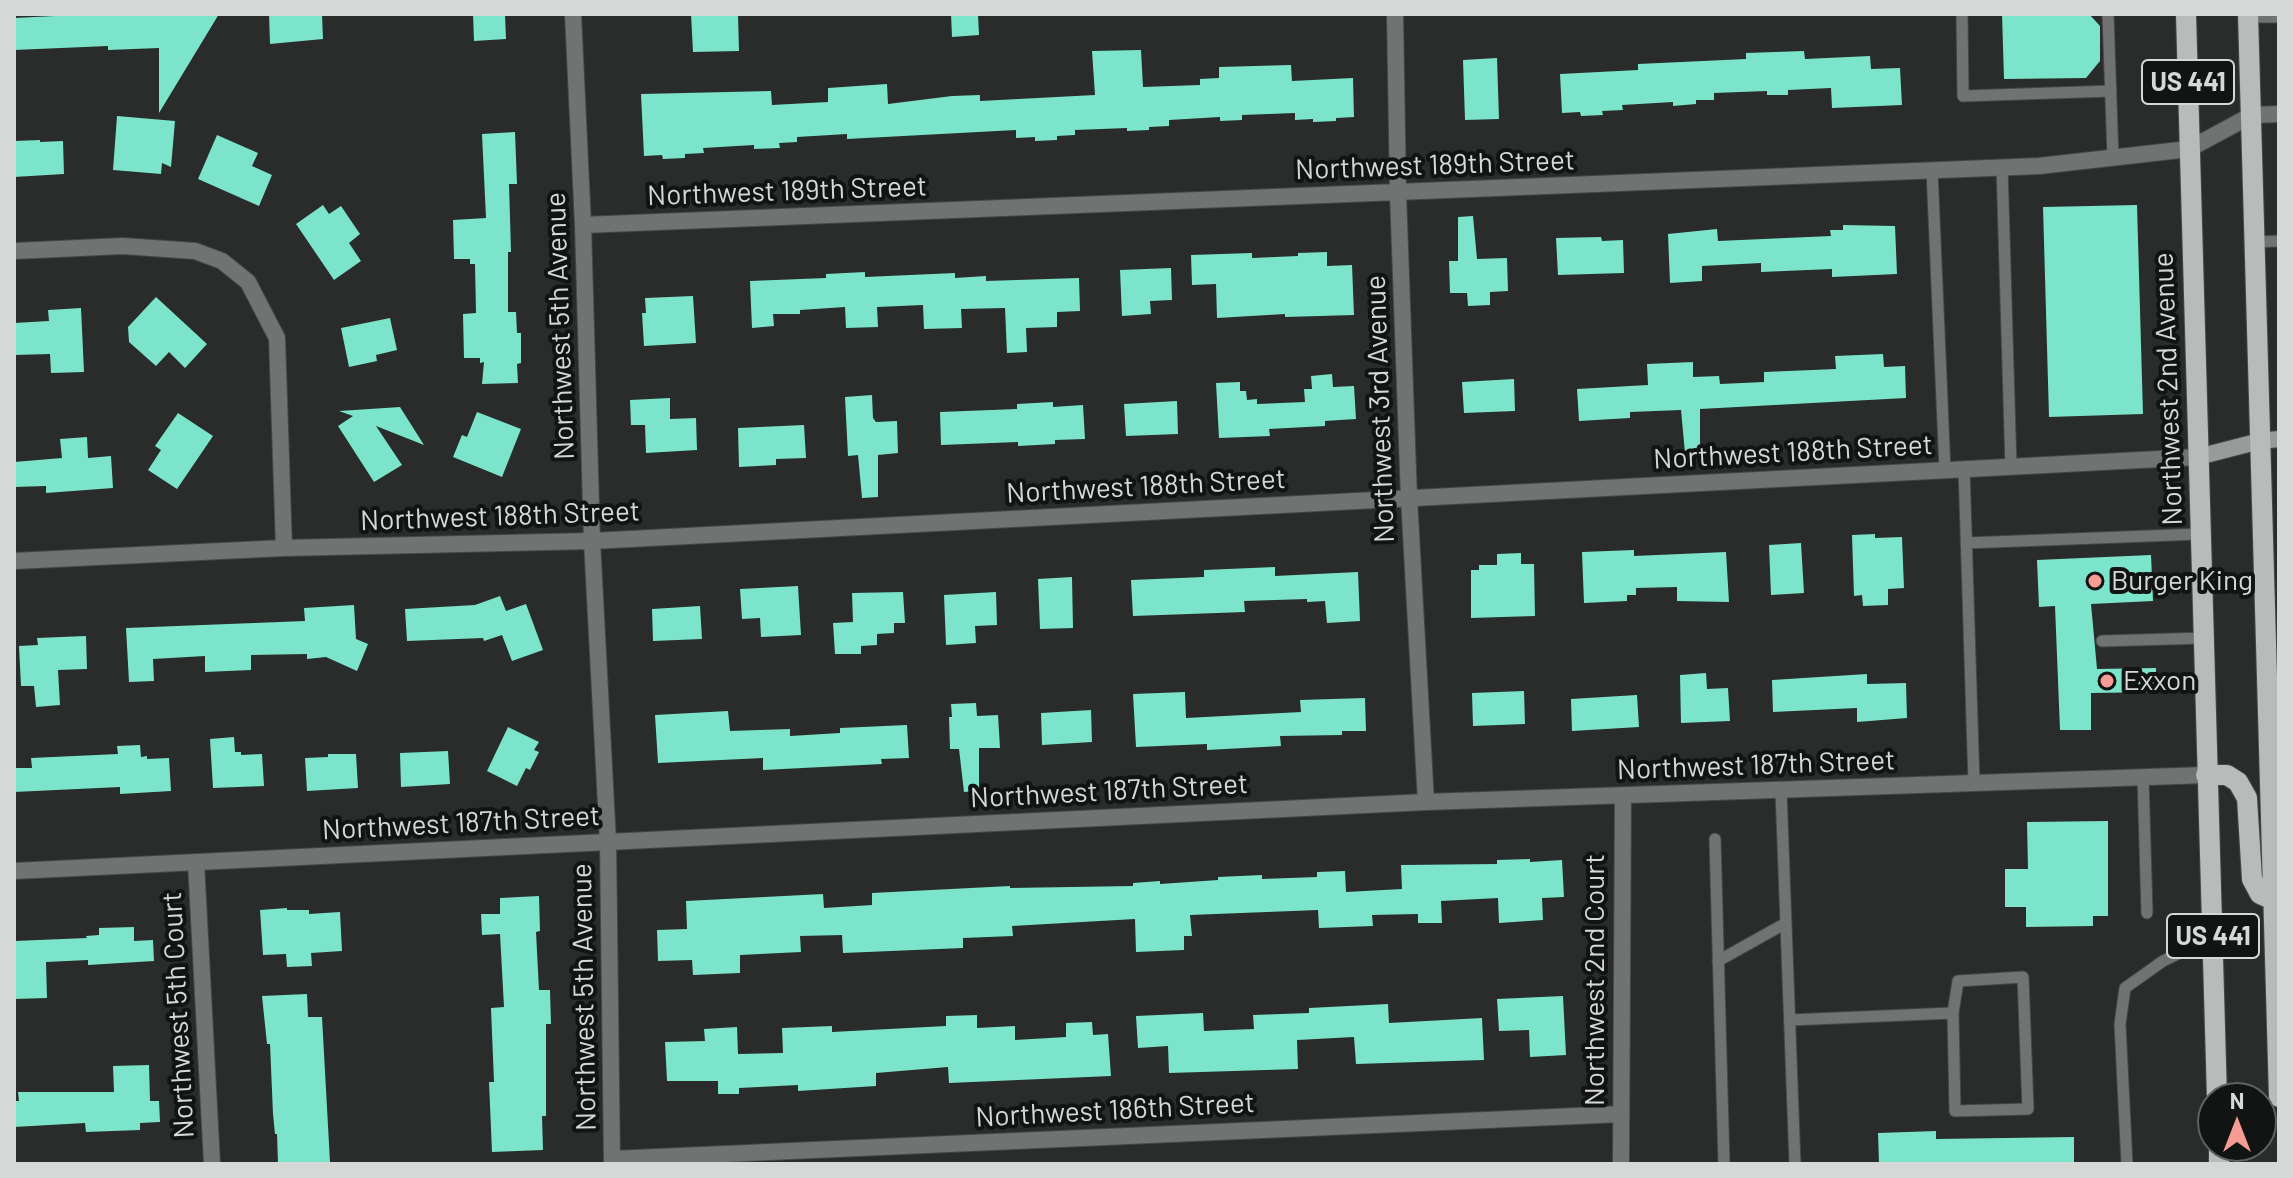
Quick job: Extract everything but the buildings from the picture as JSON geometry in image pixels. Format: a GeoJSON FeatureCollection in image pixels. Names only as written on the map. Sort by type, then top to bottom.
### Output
{"type":"FeatureCollection","features":[{"type":"Feature","properties":{"kind":"main road","name":"Northwest 2nd Avenue"},"geometry":{"type":"LineString","coordinates":[[2186,14],[2217,1082]]}},
{"type":"Feature","properties":{"kind":"main road","name":"US 441"},"geometry":{"type":"LineString","coordinates":[[2248,16],[2254,242],[2269,440],[2273,900],[2279,1097]]}},
{"type":"Feature","properties":{"kind":"main road"},"geometry":{"type":"LineString","coordinates":[[2206,775],[2227,775],[2238,782],[2247,798],[2252,879],[2260,894],[2273,900]]}},
{"type":"Feature","properties":{"kind":"street","name":"Northwest 5th Avenue"},"geometry":{"type":"LineString","coordinates":[[573,14],[592,541],[608,842],[612,1161]]}},
{"type":"Feature","properties":{"kind":"street","name":"Northwest 3rd Avenue"},"geometry":{"type":"LineString","coordinates":[[1395,14],[1409,498],[1426,802]]}},
{"type":"Feature","properties":{"kind":"street","name":"Northwest 189th Street"},"geometry":{"type":"LineString","coordinates":[[583,225],[2002,167],[2189,149],[2252,115],[2279,114]]}},
{"type":"Feature","properties":{"kind":"street"},"geometry":{"type":"LineString","coordinates":[[14,251],[123,246],[195,251],[222,261],[248,282],[277,338],[284,548]]}},
{"type":"Feature","properties":{"kind":"street","name":"Northwest 188th Street"},"geometry":{"type":"LineString","coordinates":[[14,561],[284,548],[592,541],[2198,457],[2269,440]]}},
{"type":"Feature","properties":{"kind":"street","name":"Northwest 187th Street"},"geometry":{"type":"LineString","coordinates":[[14,871],[1426,802],[2206,775]]}},
{"type":"Feature","properties":{"kind":"street","name":"Northwest 2nd Court"},"geometry":{"type":"LineString","coordinates":[[1621,1164],[1623,797]]}},
{"type":"Feature","properties":{"kind":"street","name":"Northwest 5th Court"},"geometry":{"type":"LineString","coordinates":[[196,862],[212,1164]]}},
{"type":"Feature","properties":{"kind":"street","name":"Northwest 186th Street"},"geometry":{"type":"LineString","coordinates":[[612,1161],[1621,1114]]}},
{"type":"Feature","properties":{"kind":"lane"},"geometry":{"type":"LineString","coordinates":[[1962,14],[1963,96],[2111,91]]}},
{"type":"Feature","properties":{"kind":"lane"},"geometry":{"type":"LineString","coordinates":[[2108,14],[2113,158]]}},
{"type":"Feature","properties":{"kind":"lane"},"geometry":{"type":"LineString","coordinates":[[2248,16],[2279,17]]}},
{"type":"Feature","properties":{"kind":"lane"},"geometry":{"type":"LineString","coordinates":[[2002,167],[2011,467]]}},
{"type":"Feature","properties":{"kind":"lane"},"geometry":{"type":"LineString","coordinates":[[1932,170],[1945,470]]}},
{"type":"Feature","properties":{"kind":"lane"},"geometry":{"type":"LineString","coordinates":[[2254,242],[2279,241]]}},
{"type":"Feature","properties":{"kind":"lane"},"geometry":{"type":"LineString","coordinates":[[1964,469],[1974,783]]}},
{"type":"Feature","properties":{"kind":"lane"},"geometry":{"type":"LineString","coordinates":[[1966,543],[2200,534]]}},
{"type":"Feature","properties":{"kind":"lane"},"geometry":{"type":"LineString","coordinates":[[2102,641],[2204,638]]}},
{"type":"Feature","properties":{"kind":"lane"},"geometry":{"type":"LineString","coordinates":[[2143,777],[2147,913]]}},
{"type":"Feature","properties":{"kind":"lane"},"geometry":{"type":"LineString","coordinates":[[1781,791],[1795,1164]]}},
{"type":"Feature","properties":{"kind":"lane"},"geometry":{"type":"LineString","coordinates":[[1715,839],[1724,1164]]}},
{"type":"Feature","properties":{"kind":"lane"},"geometry":{"type":"LineString","coordinates":[[1718,961],[1786,923]]}},
{"type":"Feature","properties":{"kind":"lane"},"geometry":{"type":"LineString","coordinates":[[2127,1164],[2120,1024],[2125,988],[2163,961],[2213,937]]}},
{"type":"Feature","properties":{"kind":"lane"},"geometry":{"type":"LineString","coordinates":[[2023,977],[2028,1109],[1955,1111],[1953,1013],[1958,981],[2023,977]]}},
{"type":"Feature","properties":{"kind":"lane"},"geometry":{"type":"LineString","coordinates":[[1790,1020],[1953,1013]]}},
{"type":"Feature","properties":{"kind":"place","name":"Burger King"},"geometry":{"type":"Point","coordinates":[2095,581]}},
{"type":"Feature","properties":{"kind":"place","name":"Exxon"},"geometry":{"type":"Point","coordinates":[2107,681]}}]}
